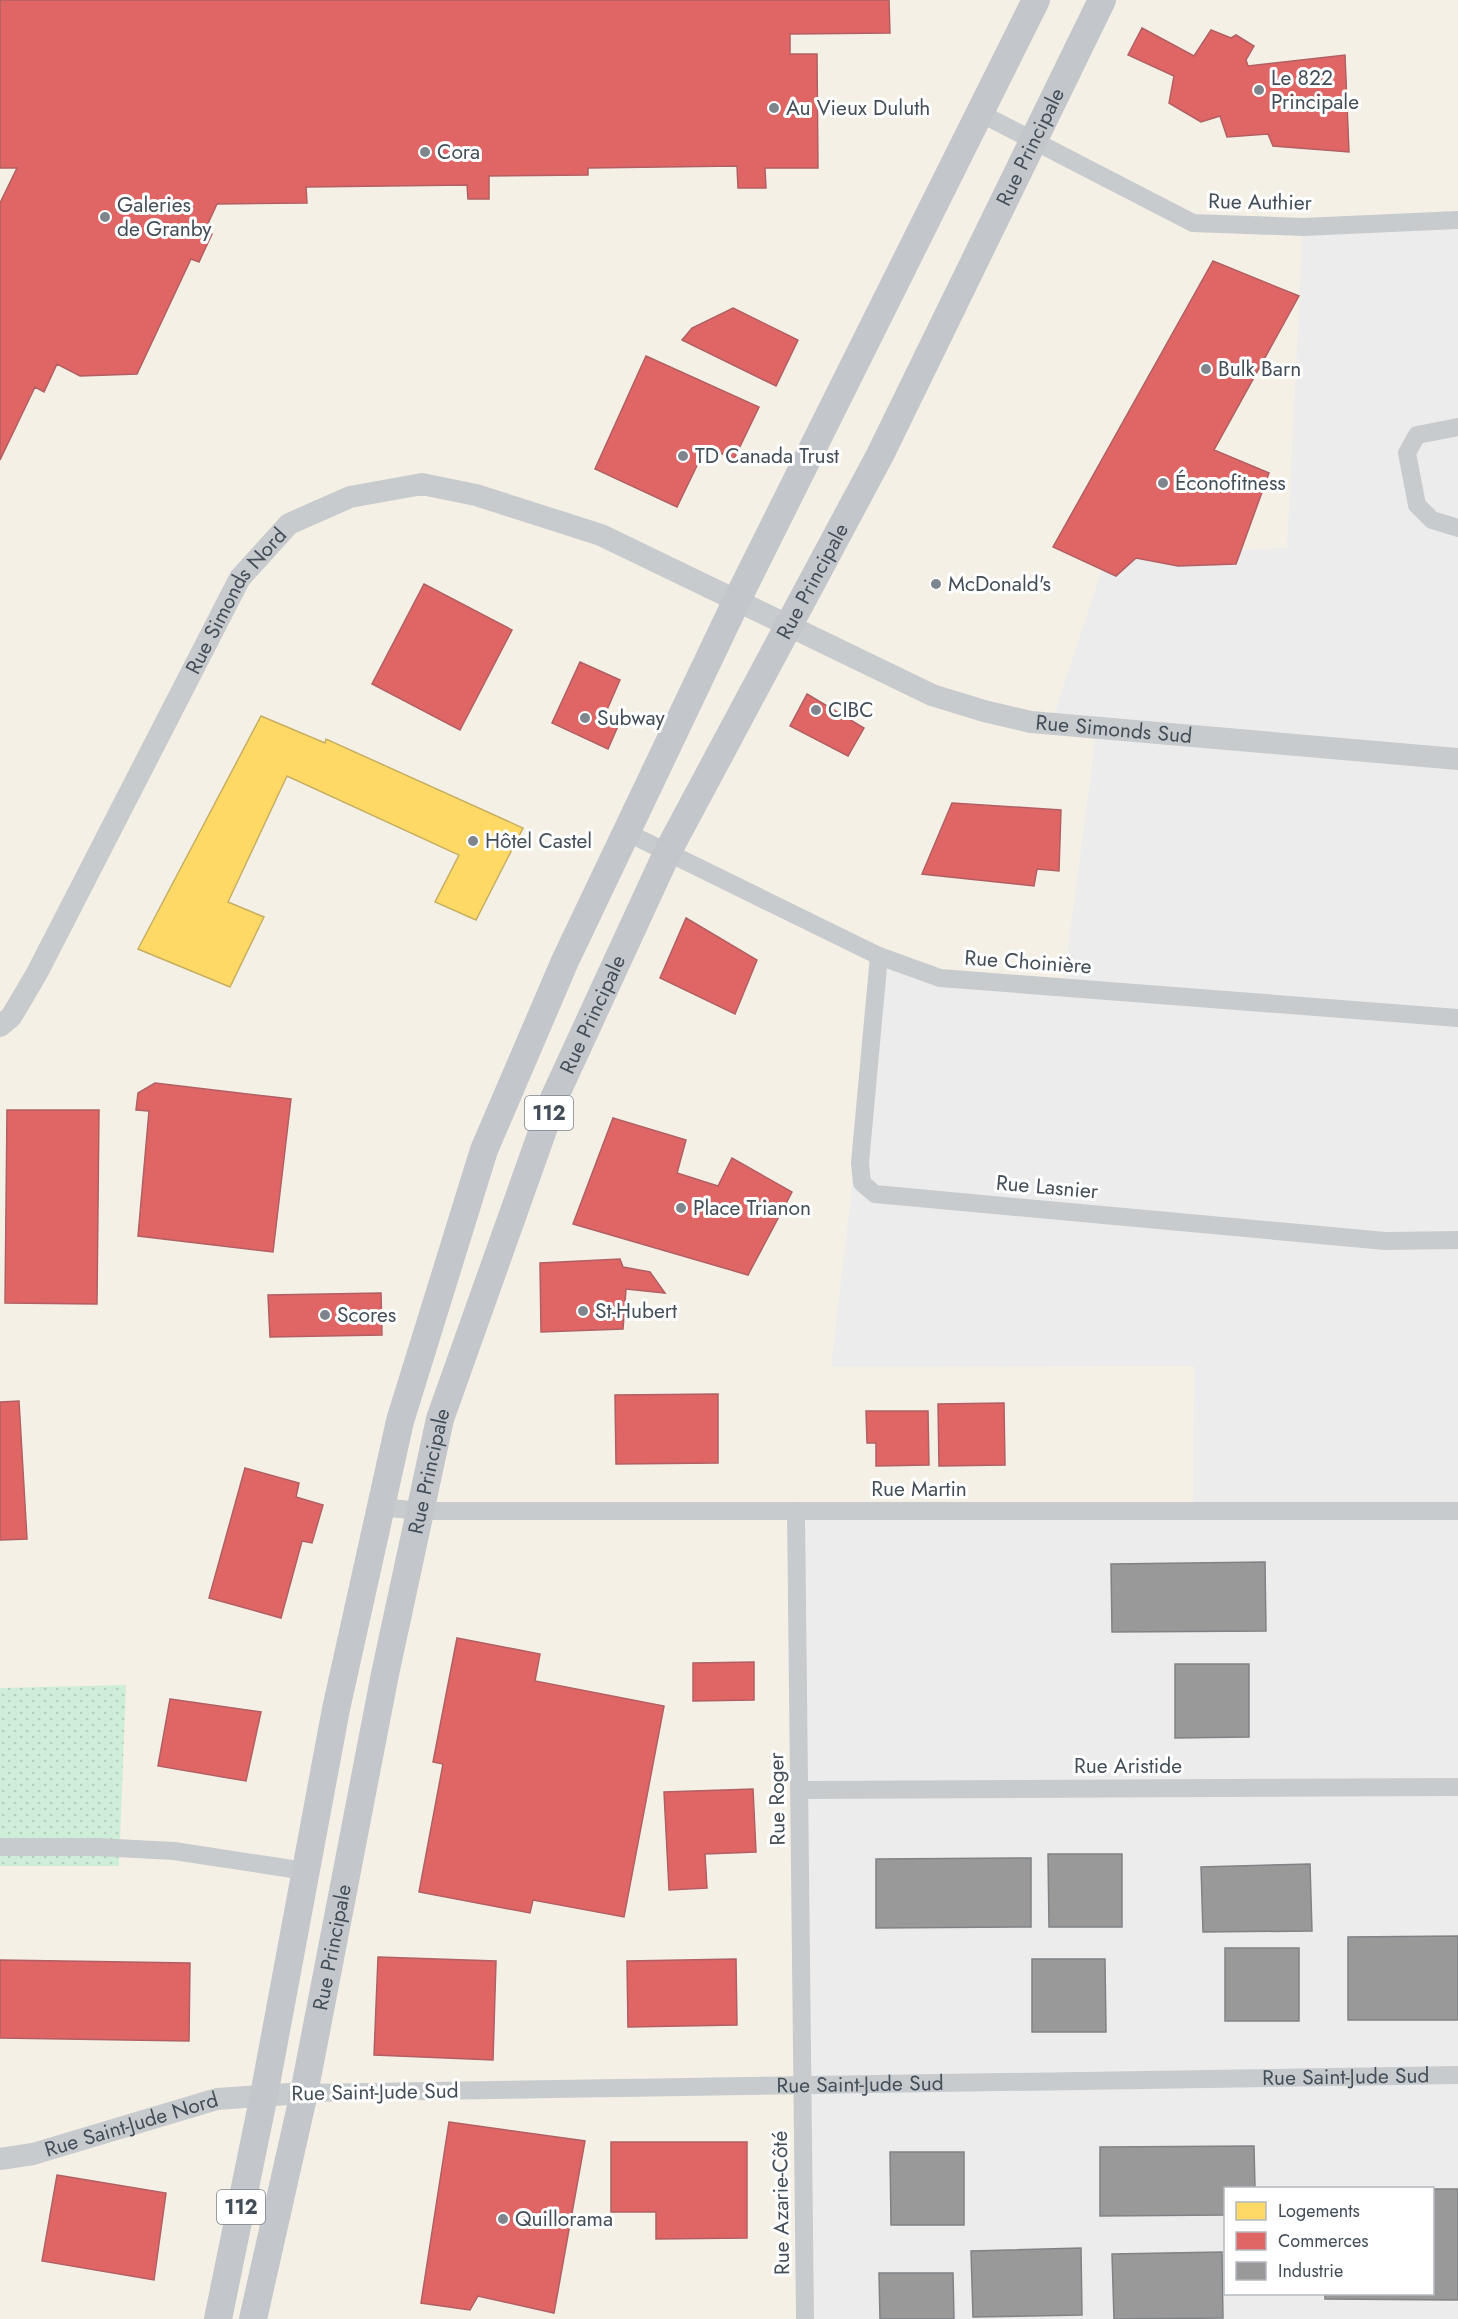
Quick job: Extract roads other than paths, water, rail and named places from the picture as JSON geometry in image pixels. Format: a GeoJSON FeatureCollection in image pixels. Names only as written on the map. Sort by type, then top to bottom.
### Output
{"type":"FeatureCollection","features":[{"type":"Feature","properties":{"kind":"main road","name":"Rue Principale"},"geometry":{"type":"LineString","coordinates":[[218,2319],[264,2095],[336,1709],[400,1421],[484,1150],[565,961],[737,600],[1036,0]]}},
{"type":"Feature","properties":{"kind":"main road","name":"Rue Principale"},"geometry":{"type":"LineString","coordinates":[[254,2319],[304,2093],[385,1674],[440,1419],[555,1096],[668,851],[880,455],[1102,0]]}},
{"type":"Feature","properties":{"kind":"street","name":"Rue Authier"},"geometry":{"type":"LineString","coordinates":[[980,113],[1193,223],[1212,226],[1303,227],[1458,220]]}},
{"type":"Feature","properties":{"kind":"street"},"geometry":{"type":"LineString","coordinates":[[1458,427],[1417,435],[1407,453],[1417,505],[1432,520],[1458,528]]}},
{"type":"Feature","properties":{"kind":"street","name":"Rue Simonds Nord"},"geometry":{"type":"LineString","coordinates":[[0,1026],[11,1017],[37,973],[240,578],[289,524],[350,497],[422,484],[476,495],[601,536],[789,626]]}},
{"type":"Feature","properties":{"kind":"street","name":"Rue Simonds Sud"},"geometry":{"type":"LineString","coordinates":[[789,626],[932,694],[984,711],[1031,722],[1458,759]]}},
{"type":"Feature","properties":{"kind":"street","name":"Rue Choinière"},"geometry":{"type":"LineString","coordinates":[[626,832],[879,956],[940,978],[1458,1018]]}},
{"type":"Feature","properties":{"kind":"street","name":"Rue Lasnier"},"geometry":{"type":"LineString","coordinates":[[879,956],[860,1163],[862,1183],[875,1194],[1385,1241],[1458,1240]]}},
{"type":"Feature","properties":{"kind":"street","name":"Rue Martin"},"geometry":{"type":"LineString","coordinates":[[381,1507],[420,1511],[1458,1511]]}},
{"type":"Feature","properties":{"kind":"street","name":"Rue Roger"},"geometry":{"type":"LineString","coordinates":[[796,1511],[802,2086]]}},
{"type":"Feature","properties":{"kind":"street","name":"Rue Aristide"},"geometry":{"type":"LineString","coordinates":[[799,1790],[1458,1787]]}},
{"type":"Feature","properties":{"kind":"street"},"geometry":{"type":"LineString","coordinates":[[0,1847],[98,1847],[174,1851],[306,1871]]}},
{"type":"Feature","properties":{"kind":"street","name":"Rue Saint-Jude Sud"},"geometry":{"type":"LineString","coordinates":[[264,2095],[1458,2075]]}},
{"type":"Feature","properties":{"kind":"street","name":"Rue Azarie-Côté"},"geometry":{"type":"LineString","coordinates":[[802,2086],[805,2319]]}},
{"type":"Feature","properties":{"kind":"street","name":"Rue Saint-Jude Nord"},"geometry":{"type":"LineString","coordinates":[[0,2159],[33,2154],[218,2099],[264,2095]]}},
{"type":"Feature","properties":{"kind":"place","name":"Le 822 Principale"},"geometry":{"type":"Point","coordinates":[1259,90]}},
{"type":"Feature","properties":{"kind":"place","name":"Au Vieux Duluth"},"geometry":{"type":"Point","coordinates":[774,108]}},
{"type":"Feature","properties":{"kind":"place","name":"Cora"},"geometry":{"type":"Point","coordinates":[425,152]}},
{"type":"Feature","properties":{"kind":"place","name":"Galeries de Granby"},"geometry":{"type":"Point","coordinates":[105,217]}},
{"type":"Feature","properties":{"kind":"place","name":"Bulk Barn"},"geometry":{"type":"Point","coordinates":[1206,369]}},
{"type":"Feature","properties":{"kind":"place","name":"TD Canada Trust"},"geometry":{"type":"Point","coordinates":[683,456]}},
{"type":"Feature","properties":{"kind":"place","name":"Éconofitness"},"geometry":{"type":"Point","coordinates":[1163,483]}},
{"type":"Feature","properties":{"kind":"place","name":"McDonald's"},"geometry":{"type":"Point","coordinates":[936,584]}},
{"type":"Feature","properties":{"kind":"place","name":"CIBC"},"geometry":{"type":"Point","coordinates":[816,710]}},
{"type":"Feature","properties":{"kind":"place","name":"Subway"},"geometry":{"type":"Point","coordinates":[585,718]}},
{"type":"Feature","properties":{"kind":"place","name":"Hôtel Castel"},"geometry":{"type":"Point","coordinates":[473,841]}},
{"type":"Feature","properties":{"kind":"place","name":"Place Trianon"},"geometry":{"type":"Point","coordinates":[681,1208]}},
{"type":"Feature","properties":{"kind":"place","name":"St-Hubert"},"geometry":{"type":"Point","coordinates":[583,1311]}},
{"type":"Feature","properties":{"kind":"place","name":"Scores"},"geometry":{"type":"Point","coordinates":[325,1315]}},
{"type":"Feature","properties":{"kind":"place","name":"Quillorama"},"geometry":{"type":"Point","coordinates":[503,2219]}}]}
